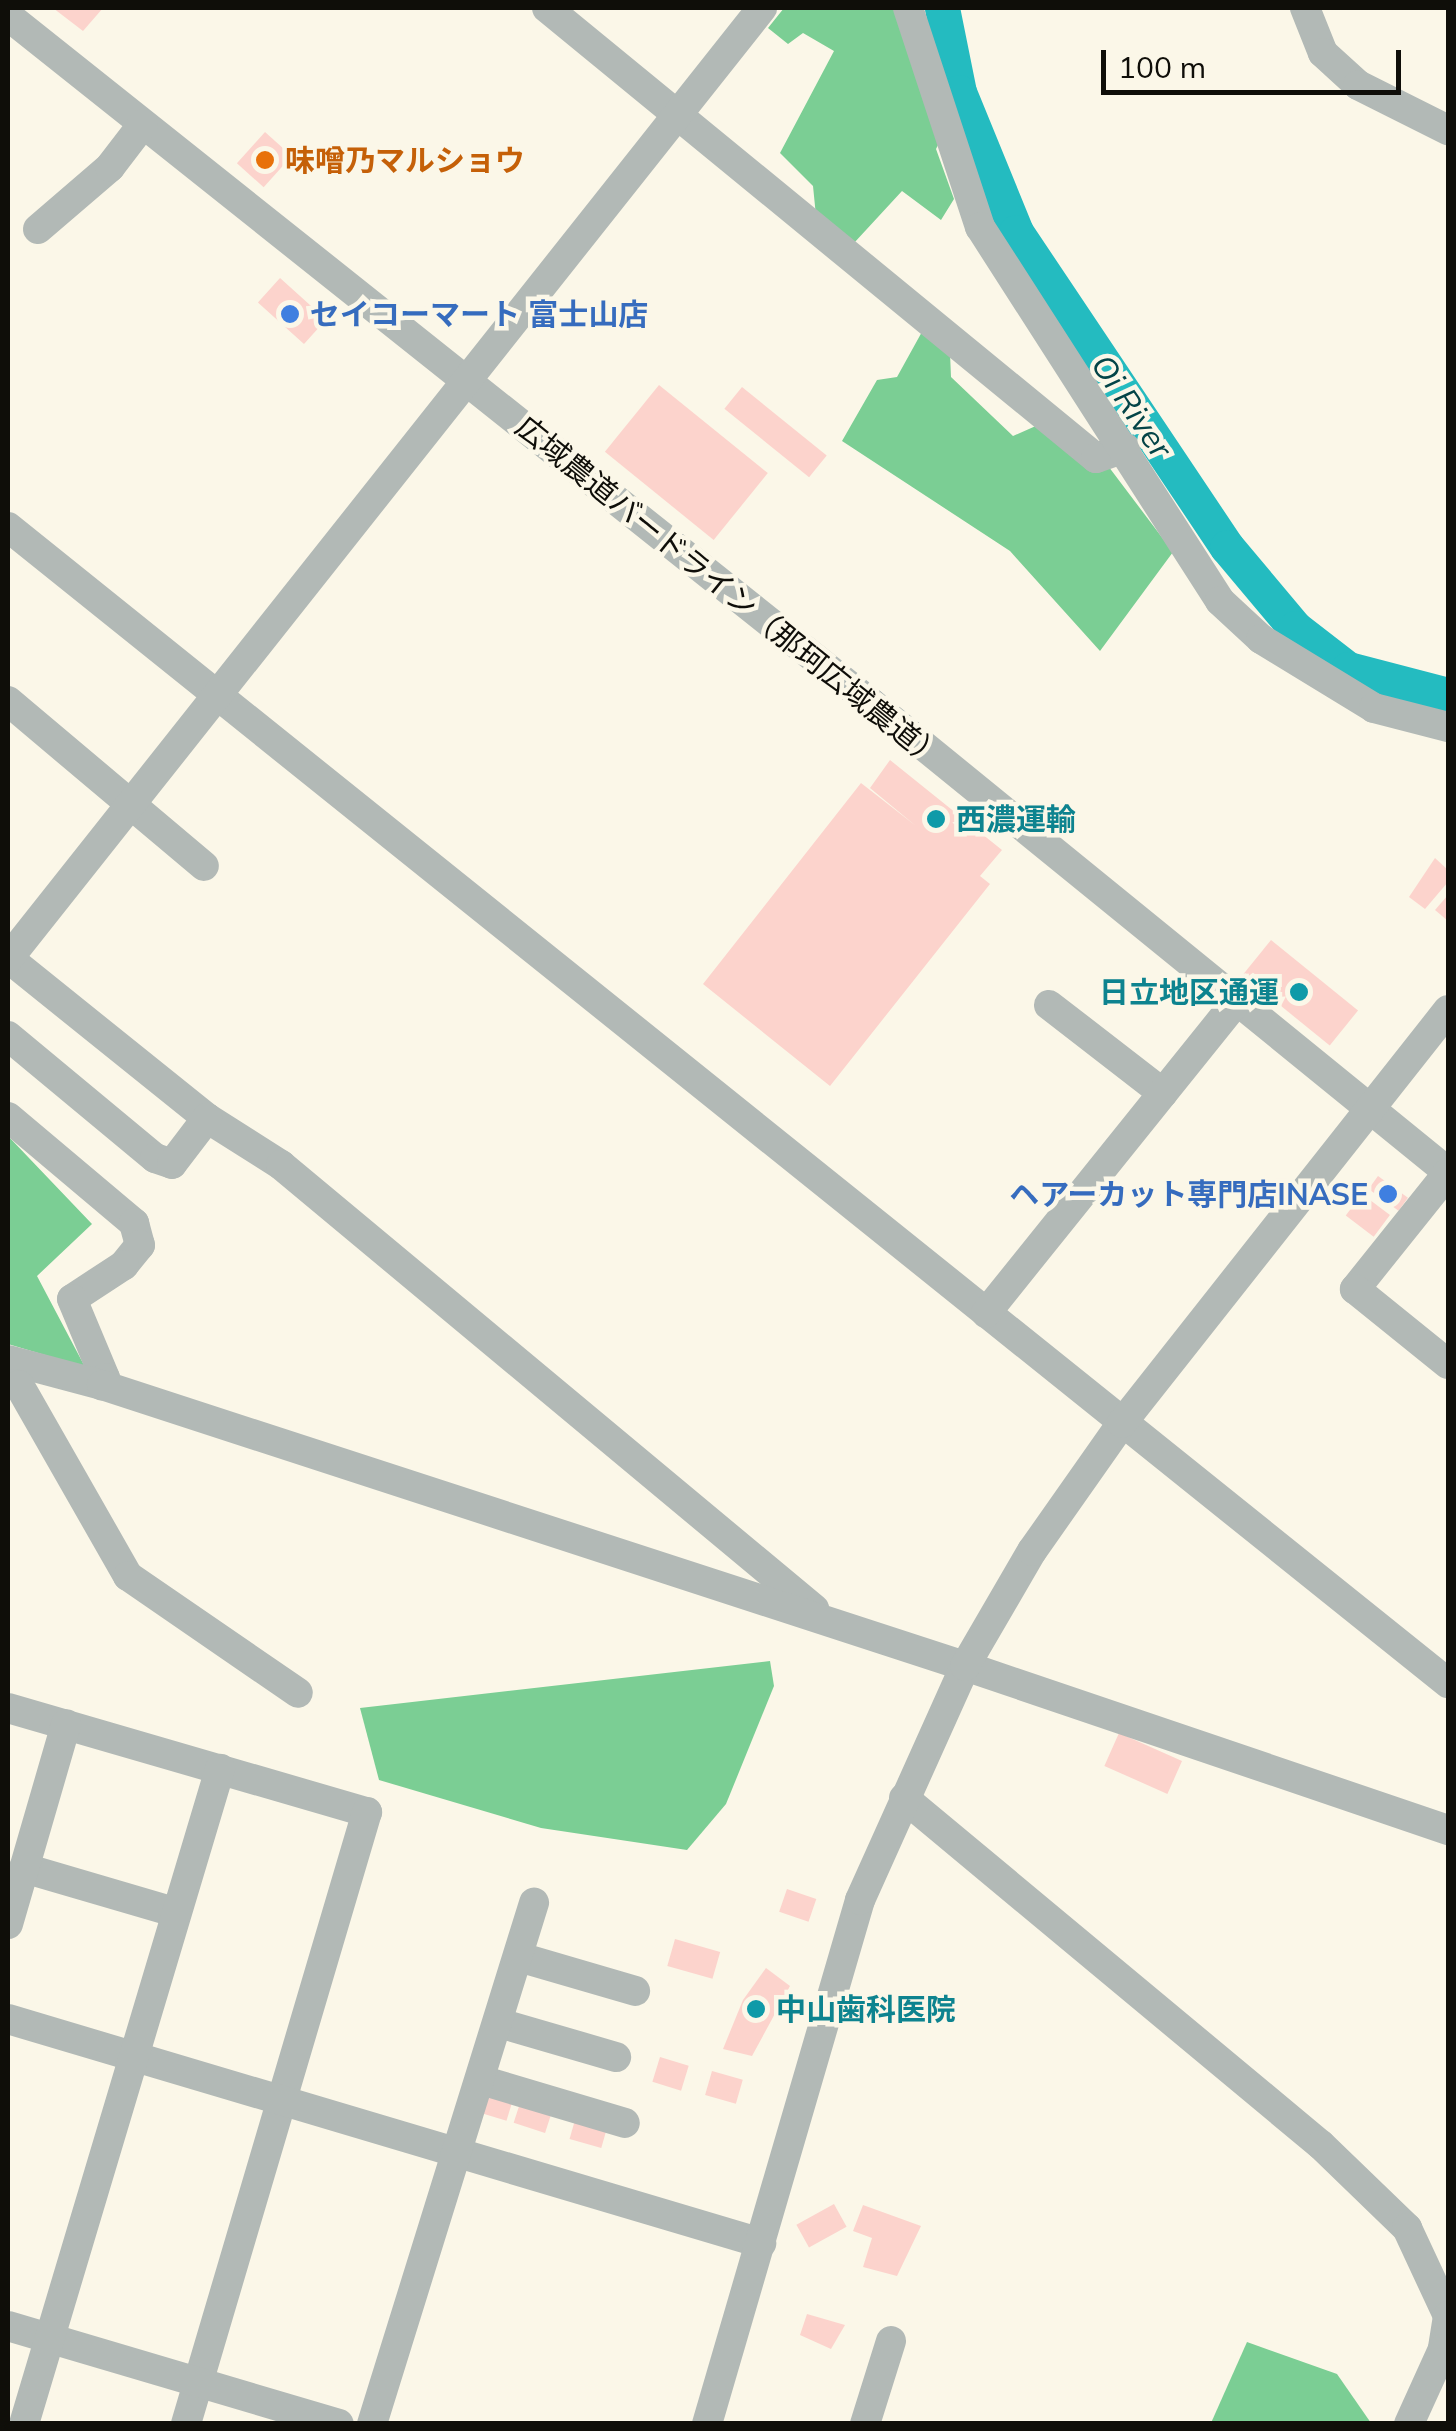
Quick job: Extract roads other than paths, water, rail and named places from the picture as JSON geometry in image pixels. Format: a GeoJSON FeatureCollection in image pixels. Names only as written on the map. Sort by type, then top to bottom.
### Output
{"type":"FeatureCollection","features":[{"type":"Feature","properties":{"kind":"street"},"geometry":{"type":"LineString","coordinates":[[546,8],[679,112],[1096,458],[1125,448]]}},
{"type":"Feature","properties":{"kind":"street"},"geometry":{"type":"LineString","coordinates":[[762,8],[8,958],[207,1118],[281,1165],[812,1608],[842,1626]]}},
{"type":"Feature","properties":{"kind":"street"},"geometry":{"type":"LineString","coordinates":[[908,8],[980,227],[1036,323],[1125,448],[1220,601],[1261,639],[1374,708],[1448,727]]}},
{"type":"Feature","properties":{"kind":"street"},"geometry":{"type":"LineString","coordinates":[[1305,8],[1324,53],[1358,85],[1448,130]]}},
{"type":"Feature","properties":{"kind":"street","name":"広域農道バードライン（那珂広域農道）"},"geometry":{"type":"LineString","coordinates":[[8,16],[1448,1172]]}},
{"type":"Feature","properties":{"kind":"street"},"geometry":{"type":"LineString","coordinates":[[38,229],[110,166],[142,124]]}},
{"type":"Feature","properties":{"kind":"street"},"geometry":{"type":"LineString","coordinates":[[8,527],[1448,1683]]}},
{"type":"Feature","properties":{"kind":"street"},"geometry":{"type":"LineString","coordinates":[[8,701],[204,866]]}},
{"type":"Feature","properties":{"kind":"street"},"geometry":{"type":"LineString","coordinates":[[986,1313],[1237,1000]]}},
{"type":"Feature","properties":{"kind":"street"},"geometry":{"type":"LineString","coordinates":[[1049,1005],[1162,1093]]}},
{"type":"Feature","properties":{"kind":"street"},"geometry":{"type":"LineString","coordinates":[[707,2424],[860,1900],[965,1666],[1032,1551],[1122,1422],[1372,1111],[1448,1010]]}},
{"type":"Feature","properties":{"kind":"street"},"geometry":{"type":"LineString","coordinates":[[8,1036],[155,1158],[172,1164],[207,1118]]}},
{"type":"Feature","properties":{"kind":"street"},"geometry":{"type":"LineString","coordinates":[[8,1116],[134,1224],[140,1245],[124,1265],[72,1299],[105,1378],[102,1385]]}},
{"type":"Feature","properties":{"kind":"street"},"geometry":{"type":"LineString","coordinates":[[1448,1172],[1355,1290],[1448,1364]]}},
{"type":"Feature","properties":{"kind":"street"},"geometry":{"type":"LineString","coordinates":[[8,1360],[102,1385],[965,1666],[1448,1830]]}},
{"type":"Feature","properties":{"kind":"street"},"geometry":{"type":"LineString","coordinates":[[8,1384],[19,1385],[128,1576],[298,1694]]}},
{"type":"Feature","properties":{"kind":"street"},"geometry":{"type":"LineString","coordinates":[[8,1708],[367,1812],[186,2424]]}},
{"type":"Feature","properties":{"kind":"street"},"geometry":{"type":"LineString","coordinates":[[9,1913],[66,1724]]}},
{"type":"Feature","properties":{"kind":"street"},"geometry":{"type":"LineString","coordinates":[[8,2419],[21,2424],[220,1769]]}},
{"type":"Feature","properties":{"kind":"street"},"geometry":{"type":"LineString","coordinates":[[904,1798],[1321,2145],[1407,2228],[1448,2316],[1442,2349],[1409,2424]]}},
{"type":"Feature","properties":{"kind":"street"},"geometry":{"type":"LineString","coordinates":[[24,1868],[174,1912]]}},
{"type":"Feature","properties":{"kind":"street"},"geometry":{"type":"LineString","coordinates":[[372,2424],[500,2023],[534,1903]]}},
{"type":"Feature","properties":{"kind":"street"},"geometry":{"type":"LineString","coordinates":[[518,1957],[635,1990]]}},
{"type":"Feature","properties":{"kind":"street"},"geometry":{"type":"LineString","coordinates":[[8,2019],[761,2243]]}},
{"type":"Feature","properties":{"kind":"street"},"geometry":{"type":"LineString","coordinates":[[500,2023],[616,2057]]}},
{"type":"Feature","properties":{"kind":"street"},"geometry":{"type":"LineString","coordinates":[[481,2080],[625,2124]]}},
{"type":"Feature","properties":{"kind":"street"},"geometry":{"type":"LineString","coordinates":[[8,2326],[339,2424]]}},
{"type":"Feature","properties":{"kind":"street"},"geometry":{"type":"LineString","coordinates":[[865,2424],[891,2341]]}},
{"type":"Feature","properties":{"kind":"waterway","name":"Oi River"},"geometry":{"type":"LineString","coordinates":[[942,8],[959,92],[1016,232],[1227,547],[1295,628],[1348,669],[1448,695]]}},
{"type":"Feature","properties":{"kind":"place","name":"味噌乃マルショウ"},"geometry":{"type":"Point","coordinates":[265,160]}},
{"type":"Feature","properties":{"kind":"place","name":"セイコーマート 富士山店"},"geometry":{"type":"Point","coordinates":[290,314]}},
{"type":"Feature","properties":{"kind":"place","name":"西濃運輸"},"geometry":{"type":"Point","coordinates":[936,819]}},
{"type":"Feature","properties":{"kind":"place","name":"日立地区通運"},"geometry":{"type":"Point","coordinates":[1299,992]}},
{"type":"Feature","properties":{"kind":"place","name":"ヘアーカット専門店INASE"},"geometry":{"type":"Point","coordinates":[1388,1194]}},
{"type":"Feature","properties":{"kind":"place","name":"中山歯科医院"},"geometry":{"type":"Point","coordinates":[756,2009]}}]}
